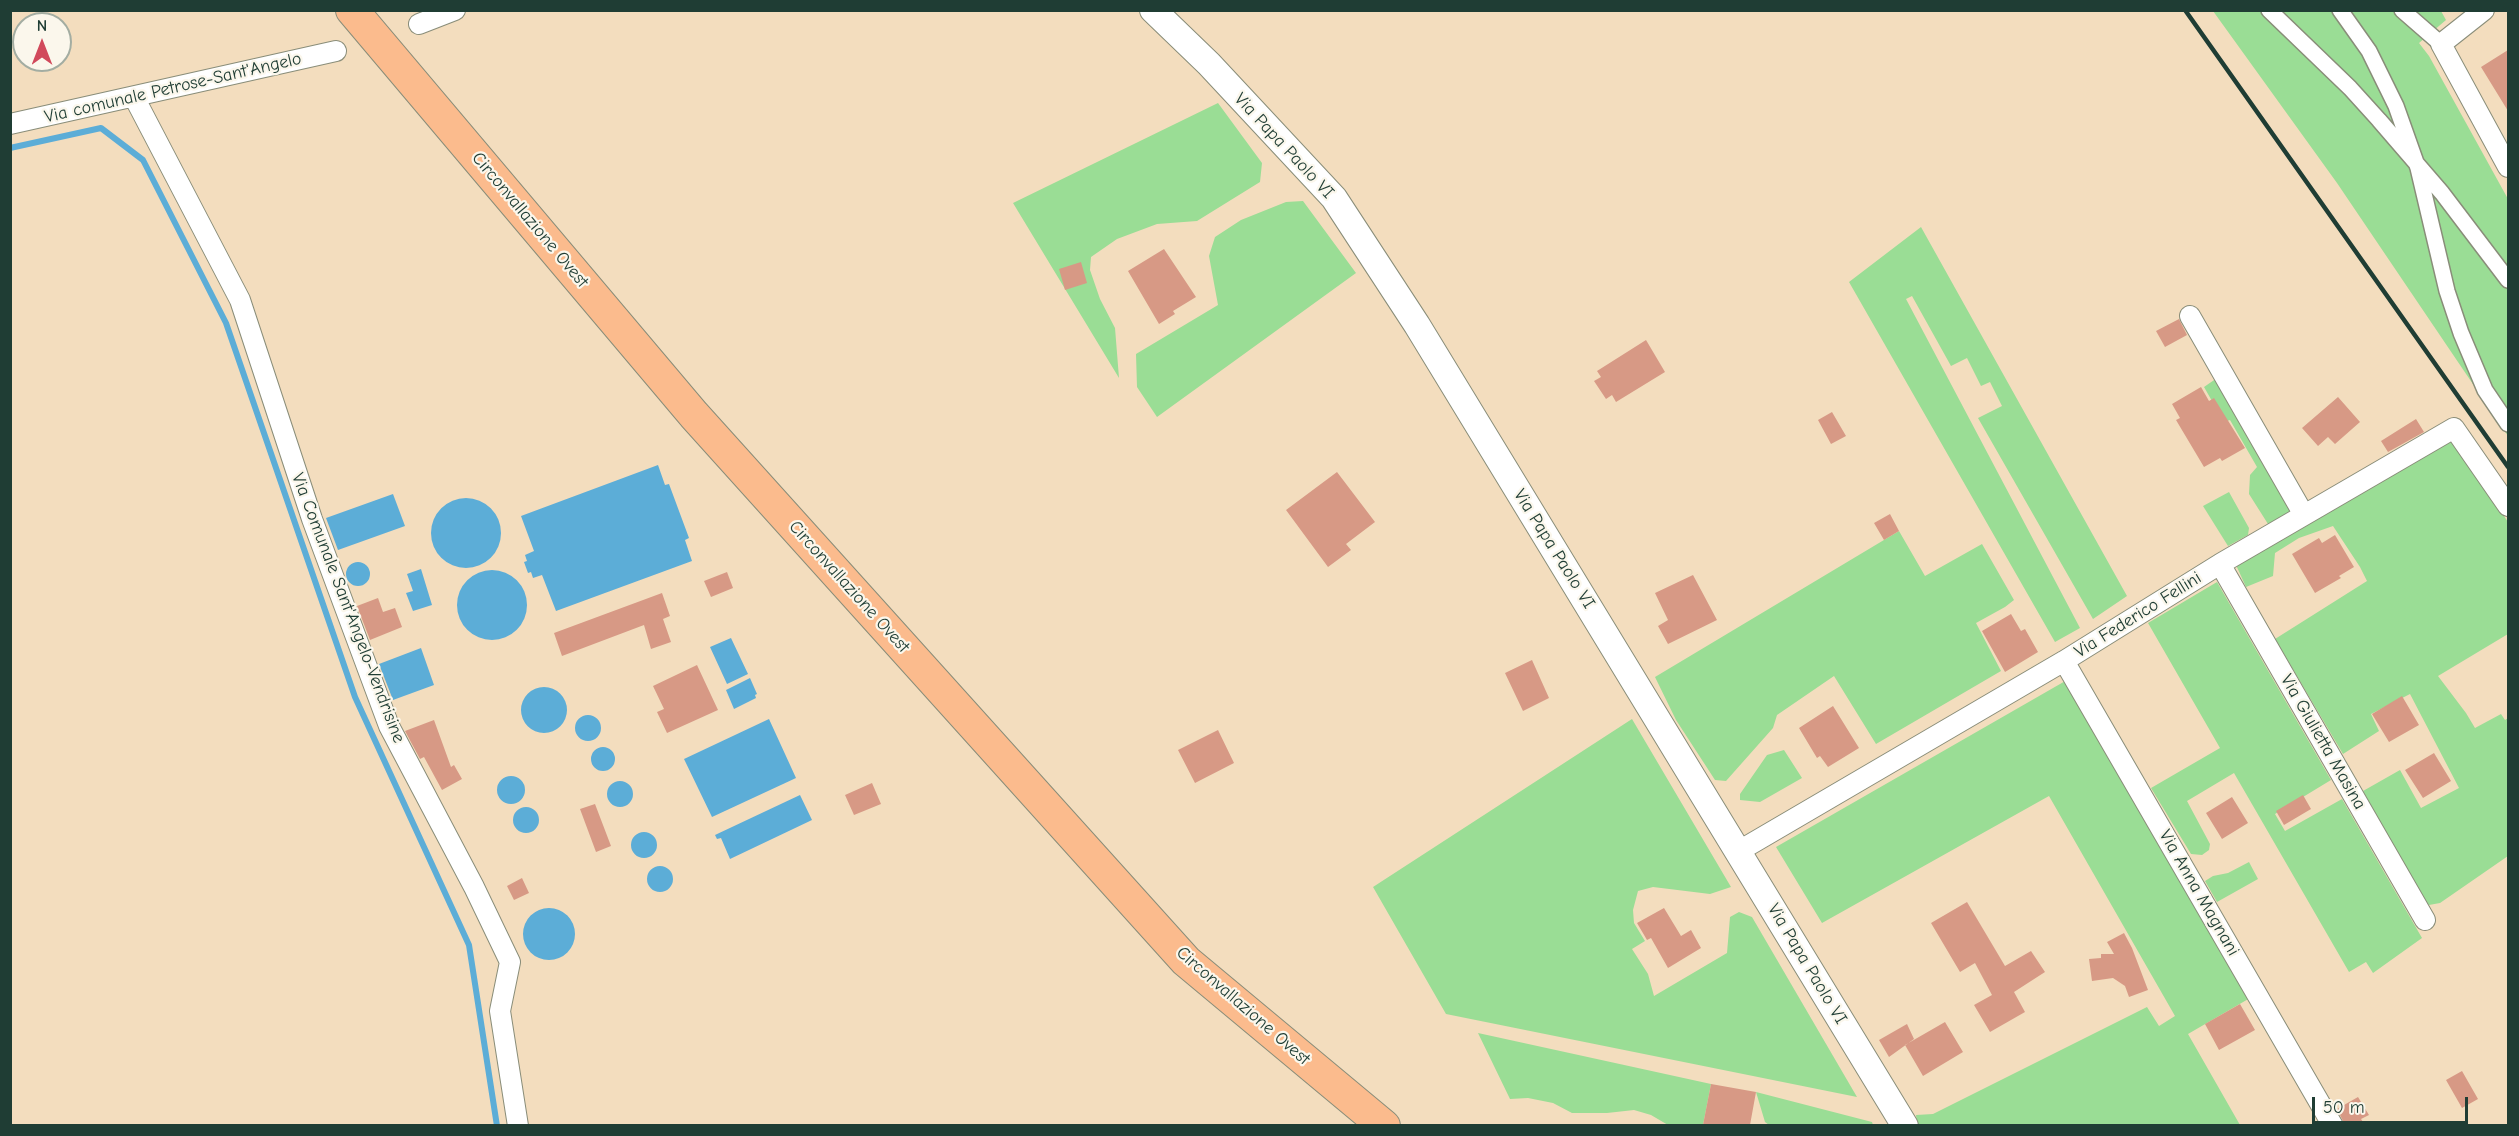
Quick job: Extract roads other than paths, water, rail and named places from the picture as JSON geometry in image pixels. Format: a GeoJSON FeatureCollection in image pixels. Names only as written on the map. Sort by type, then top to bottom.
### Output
{"type":"FeatureCollection","features":[{"type":"Feature","properties":{"kind":"main road","name":"Circonvallazione Ovest"},"geometry":{"type":"LineString","coordinates":[[352,10],[694,415],[1186,961],[1384,1125]]}},
{"type":"Feature","properties":{"kind":"street"},"geometry":{"type":"LineString","coordinates":[[419,24],[455,10]]}},
{"type":"Feature","properties":{"kind":"street","name":"Via Papa Paolo VI"},"geometry":{"type":"LineString","coordinates":[[1153,10],[1209,64],[1334,198],[1417,325],[1905,1125]]}},
{"type":"Feature","properties":{"kind":"street"},"geometry":{"type":"LineString","coordinates":[[2269,10],[2350,88],[2442,193],[2508,280]]}},
{"type":"Feature","properties":{"kind":"street"},"geometry":{"type":"LineString","coordinates":[[2340,10],[2369,51],[2383,78],[2418,168],[2447,291],[2461,333],[2485,390],[2508,424]]}},
{"type":"Feature","properties":{"kind":"street"},"geometry":{"type":"LineString","coordinates":[[2402,10],[2441,44],[2508,167]]}},
{"type":"Feature","properties":{"kind":"street"},"geometry":{"type":"LineString","coordinates":[[2441,44],[2484,10]]}},
{"type":"Feature","properties":{"kind":"street","name":"Via comunale Petrose-Sant'Angelo"},"geometry":{"type":"LineString","coordinates":[[10,124],[336,51]]}},
{"type":"Feature","properties":{"kind":"street","name":"Via Comunale Sant'Angelo-Vendrisine"},"geometry":{"type":"LineString","coordinates":[[134,97],[240,300],[312,519],[389,726],[474,887],[510,963],[500,1011],[518,1125]]}},
{"type":"Feature","properties":{"kind":"street"},"geometry":{"type":"LineString","coordinates":[[2190,316],[2304,514]]}},
{"type":"Feature","properties":{"kind":"street","name":"Via Federico Fellini"},"geometry":{"type":"LineString","coordinates":[[1739,850],[2064,661],[2220,564],[2454,428],[2508,506]]}},
{"type":"Feature","properties":{"kind":"street","name":"Via Giulietta Masina"},"geometry":{"type":"LineString","coordinates":[[2220,564],[2425,920]]}},
{"type":"Feature","properties":{"kind":"street","name":"Via Anna Magnani"},"geometry":{"type":"LineString","coordinates":[[2064,661],[2333,1125]]}},
{"type":"Feature","properties":{"kind":"water"},"geometry":{"type":"Polygon","coordinates":[[[658,465],[665,485],[669,484],[689,538],[685,540],[692,561],[556,611],[542,575],[533,578],[531,572],[528,573],[524,562],[527,561],[525,555],[534,551],[521,516],[658,465]]]}},
{"type":"Feature","properties":{"kind":"water"},"geometry":{"type":"Polygon","coordinates":[[[393,494],[405,526],[338,550],[326,518],[393,494]]]}},
{"type":"Feature","properties":{"kind":"water"},"geometry":{"type":"Polygon","coordinates":[[[466,498],[479,501],[491,508],[498,520],[501,533],[498,546],[491,558],[479,565],[466,568],[453,565],[441,558],[434,546],[431,533],[434,520],[441,508],[453,501],[466,498]]]}},
{"type":"Feature","properties":{"kind":"water"},"geometry":{"type":"Polygon","coordinates":[[[358,562],[366,566],[370,574],[366,582],[358,586],[350,582],[346,574],[350,566],[358,562]]]}},
{"type":"Feature","properties":{"kind":"water"},"geometry":{"type":"Polygon","coordinates":[[[421,569],[432,605],[413,611],[406,593],[413,591],[407,574],[421,569]]]}},
{"type":"Feature","properties":{"kind":"water"},"geometry":{"type":"Polygon","coordinates":[[[499,570],[512,576],[521,585],[525,591],[527,605],[525,619],[517,630],[506,638],[485,640],[467,630],[459,619],[457,598],[467,580],[478,572],[499,570]]]}},
{"type":"Feature","properties":{"kind":"water"},"geometry":{"type":"Polygon","coordinates":[[[731,638],[748,674],[727,684],[710,647],[731,638]]]}},
{"type":"Feature","properties":{"kind":"water"},"geometry":{"type":"Polygon","coordinates":[[[421,648],[434,685],[393,700],[379,664],[421,648]]]}},
{"type":"Feature","properties":{"kind":"water"},"geometry":{"type":"Polygon","coordinates":[[[750,678],[757,694],[756,698],[734,709],[726,690],[750,678]]]}},
{"type":"Feature","properties":{"kind":"water"},"geometry":{"type":"Polygon","coordinates":[[[544,687],[553,688],[561,693],[566,701],[566,719],[561,727],[553,732],[544,733],[535,732],[527,727],[522,719],[521,710],[522,701],[527,693],[535,688],[544,687]]]}},
{"type":"Feature","properties":{"kind":"water"},"geometry":{"type":"Polygon","coordinates":[[[588,715],[597,719],[601,728],[597,737],[588,741],[579,737],[575,728],[579,719],[588,715]]]}},
{"type":"Feature","properties":{"kind":"water"},"geometry":{"type":"Polygon","coordinates":[[[769,719],[796,778],[712,817],[684,759],[769,719]]]}},
{"type":"Feature","properties":{"kind":"water"},"geometry":{"type":"Polygon","coordinates":[[[603,747],[612,750],[615,759],[612,768],[603,771],[594,768],[591,759],[594,750],[603,747]]]}},
{"type":"Feature","properties":{"kind":"water"},"geometry":{"type":"Polygon","coordinates":[[[511,776],[521,780],[525,790],[521,800],[511,804],[501,800],[497,790],[501,780],[511,776]]]}},
{"type":"Feature","properties":{"kind":"water"},"geometry":{"type":"Polygon","coordinates":[[[620,781],[629,785],[633,794],[629,803],[620,807],[611,803],[607,794],[611,785],[620,781]]]}},
{"type":"Feature","properties":{"kind":"water"},"geometry":{"type":"Polygon","coordinates":[[[800,795],[812,820],[730,859],[721,838],[717,839],[715,835],[800,795]]]}},
{"type":"Feature","properties":{"kind":"water"},"geometry":{"type":"Polygon","coordinates":[[[526,807],[536,810],[539,820],[536,830],[526,833],[516,830],[513,820],[516,810],[526,807]]]}},
{"type":"Feature","properties":{"kind":"water"},"geometry":{"type":"Polygon","coordinates":[[[644,832],[653,836],[657,845],[653,854],[644,858],[635,854],[631,845],[635,836],[644,832]]]}},
{"type":"Feature","properties":{"kind":"water"},"geometry":{"type":"Polygon","coordinates":[[[660,866],[669,870],[673,879],[669,888],[660,892],[651,888],[647,879],[651,870],[660,866]]]}},
{"type":"Feature","properties":{"kind":"water"},"geometry":{"type":"Polygon","coordinates":[[[549,908],[559,910],[567,916],[573,924],[575,934],[573,944],[567,952],[559,958],[549,960],[539,958],[531,952],[525,944],[523,934],[525,924],[531,916],[539,910],[549,908]]]}},
{"type":"Feature","properties":{"kind":"waterway"},"geometry":{"type":"LineString","coordinates":[[10,148],[101,128],[143,160],[226,323],[355,697],[469,945],[497,1126]]}},
{"type":"Feature","properties":{"kind":"railway"},"geometry":{"type":"LineString","coordinates":[[2185,10],[2508,467]]}}]}
